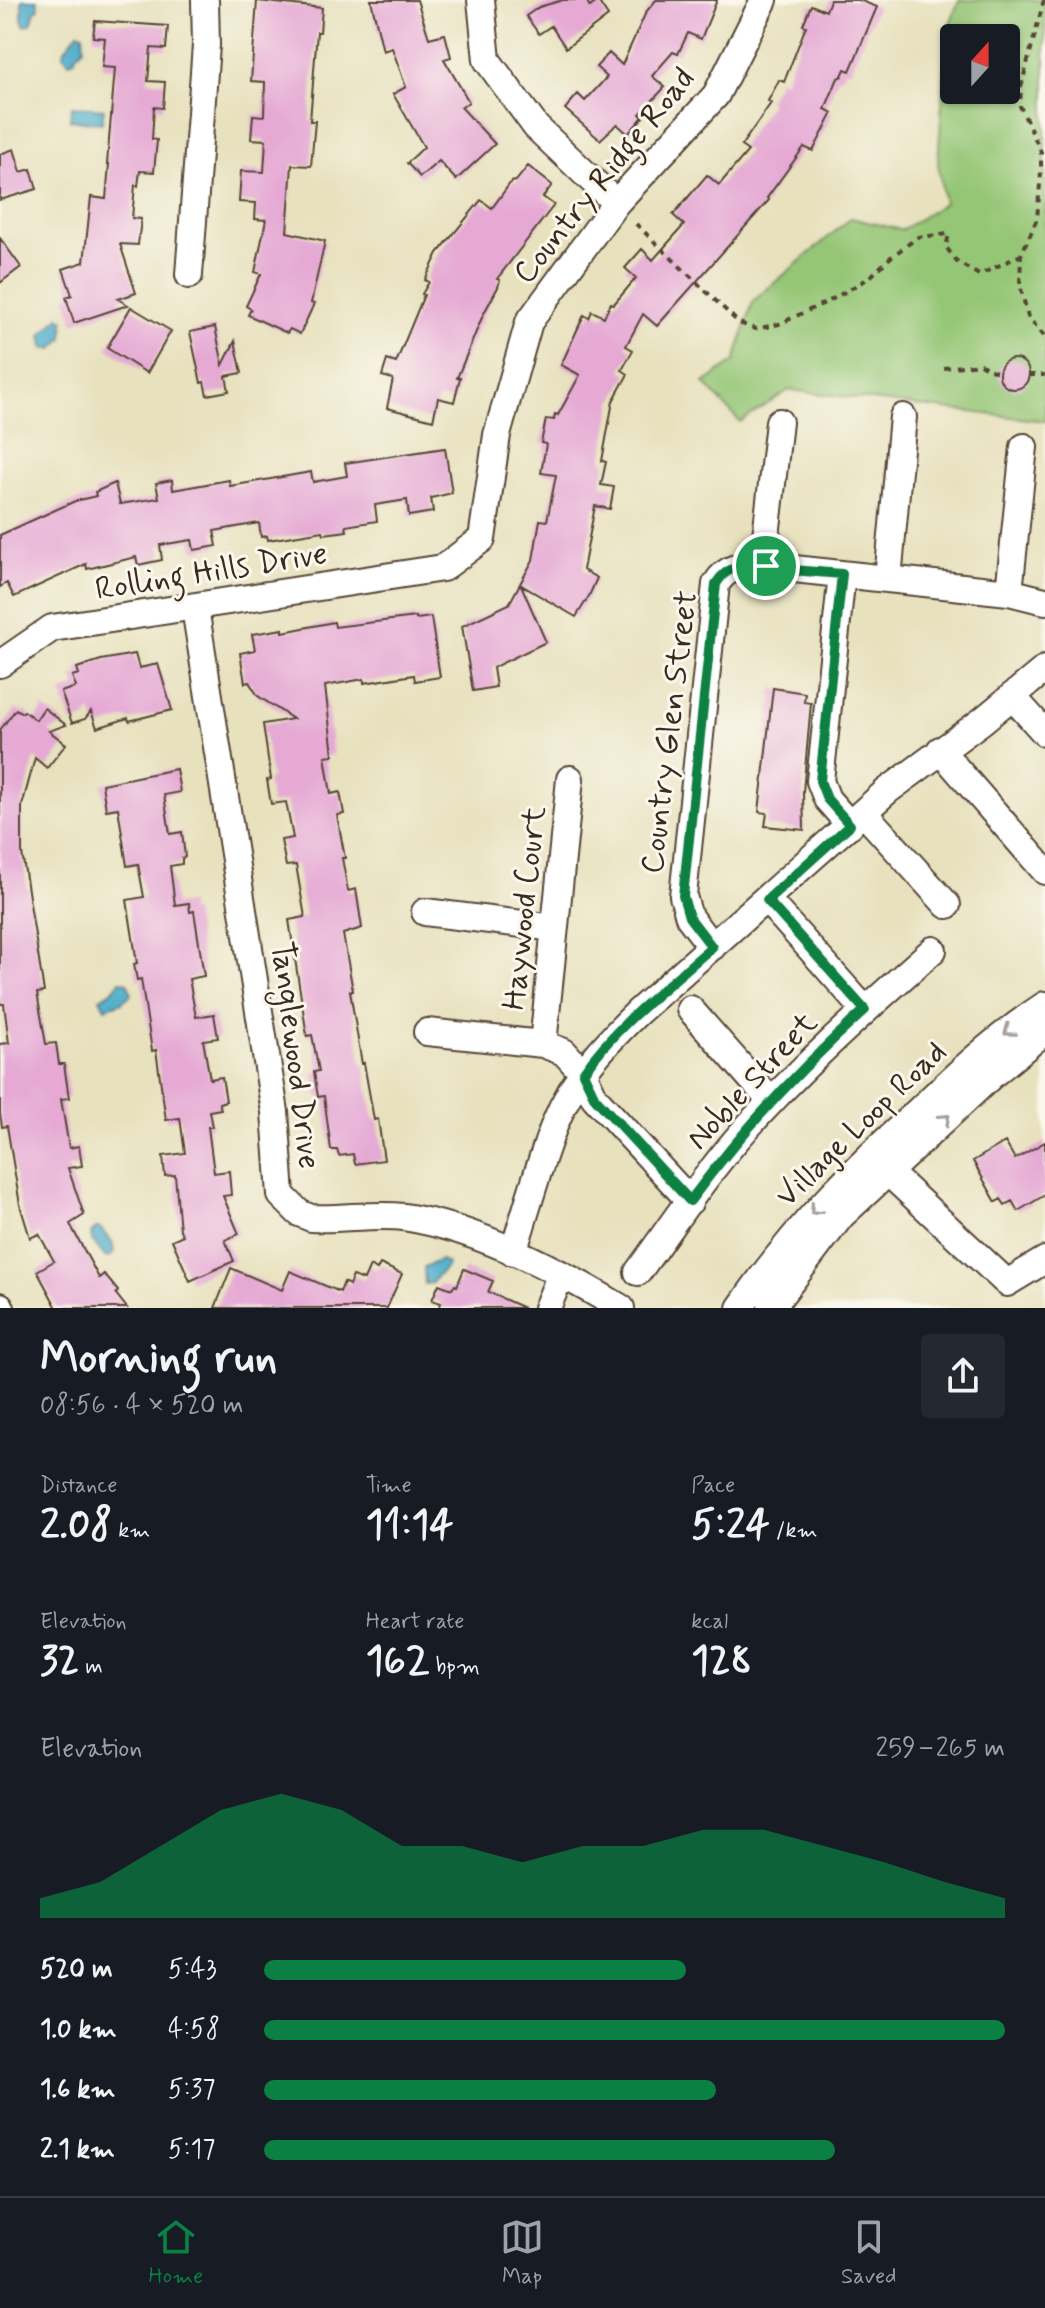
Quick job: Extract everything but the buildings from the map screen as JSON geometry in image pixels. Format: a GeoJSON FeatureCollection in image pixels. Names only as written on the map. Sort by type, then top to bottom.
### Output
{"type":"FeatureCollection","features":[{"type":"Feature","properties":{"kind":"street"},"geometry":{"type":"LineString","coordinates":[[189,275],[206,45],[205,0]]}},
{"type":"Feature","properties":{"kind":"street"},"geometry":{"type":"LineString","coordinates":[[481,0],[487,60],[536,127],[616,203]]}},
{"type":"Feature","properties":{"kind":"street","name":"Country Ridge Road"},"geometry":{"type":"LineString","coordinates":[[443,568],[482,539],[497,435],[529,322],[616,203],[716,95],[764,0]]}},
{"type":"Feature","properties":{"kind":"street"},"geometry":{"type":"LineString","coordinates":[[888,579],[903,417]]}},
{"type":"Feature","properties":{"kind":"street"},"geometry":{"type":"LineString","coordinates":[[779,422],[764,554],[766,566],[1009,592],[1045,601]]}},
{"type":"Feature","properties":{"kind":"street"},"geometry":{"type":"LineString","coordinates":[[1009,592],[1024,447]]}},
{"type":"Feature","properties":{"kind":"street","name":"Country Glen Street"},"geometry":{"type":"LineString","coordinates":[[712,947],[689,917],[683,896],[716,584],[722,574],[731,568],[766,566]]}},
{"type":"Feature","properties":{"kind":"street","name":"Rolling Hills Drive"},"geometry":{"type":"LineString","coordinates":[[0,664],[52,628],[443,568]]}},
{"type":"Feature","properties":{"kind":"street"},"geometry":{"type":"LineString","coordinates":[[842,574],[820,781],[827,799],[857,819],[947,905]]}},
{"type":"Feature","properties":{"kind":"street","name":"Tanglewood Drive"},"geometry":{"type":"LineString","coordinates":[[195,608],[275,1112],[281,1195],[299,1213],[311,1218],[402,1217],[465,1233],[561,1274],[621,1308]]}},
{"type":"Feature","properties":{"kind":"street"},"geometry":{"type":"LineString","coordinates":[[513,1252],[556,1120],[583,1073],[604,1046],[638,1012],[887,791],[1045,669]]}},
{"type":"Feature","properties":{"kind":"street"},"geometry":{"type":"LineString","coordinates":[[1012,696],[1045,733]]}},
{"type":"Feature","properties":{"kind":"street"},"geometry":{"type":"LineString","coordinates":[[940,750],[1045,871]]}},
{"type":"Feature","properties":{"kind":"street","name":"Haywood Court"},"geometry":{"type":"LineString","coordinates":[[543,1044],[570,779]]}},
{"type":"Feature","properties":{"kind":"street"},"geometry":{"type":"LineString","coordinates":[[767,900],[865,1010]]}},
{"type":"Feature","properties":{"kind":"street"},"geometry":{"type":"LineString","coordinates":[[425,912],[555,928]]}},
{"type":"Feature","properties":{"kind":"street","name":"Noble Street"},"geometry":{"type":"LineString","coordinates":[[638,1272],[725,1153],[771,1101],[823,1047],[933,950]]}},
{"type":"Feature","properties":{"kind":"street","name":"Village Loop Road"},"geometry":{"type":"LineString","coordinates":[[771,1308],[878,1163],[974,1058],[1045,1005]]}},
{"type":"Feature","properties":{"kind":"street"},"geometry":{"type":"LineString","coordinates":[[690,1009],[771,1101]]}},
{"type":"Feature","properties":{"kind":"street","name":"Village Loop Road"},"geometry":{"type":"LineString","coordinates":[[740,1308],[795,1232],[1045,1031]]}},
{"type":"Feature","properties":{"kind":"street"},"geometry":{"type":"LineString","coordinates":[[427,1032],[543,1044],[564,1052],[583,1073],[595,1098],[690,1201]]}},
{"type":"Feature","properties":{"kind":"street"},"geometry":{"type":"LineString","coordinates":[[878,1163],[1007,1283],[1045,1260]]}},
{"type":"Feature","properties":{"kind":"street"},"geometry":{"type":"LineString","coordinates":[[547,1308],[561,1274]]}},
{"type":"Feature","properties":{"kind":"path"},"geometry":{"type":"LineString","coordinates":[[1044,0],[1021,87],[1020,106],[1041,152],[1041,173],[1037,219],[1021,255],[1020,285],[1028,317],[1045,337]]}},
{"type":"Feature","properties":{"kind":"path"},"geometry":{"type":"LineString","coordinates":[[636,224],[739,323],[756,329],[779,324],[831,300],[869,278],[918,237],[949,234],[946,247],[957,262],[979,275],[1021,255]]}},
{"type":"Feature","properties":{"kind":"path"},"geometry":{"type":"LineString","coordinates":[[944,368],[980,364],[1000,372]]}},
{"type":"Feature","properties":{"kind":"path"},"geometry":{"type":"LineString","coordinates":[[1029,375],[1045,375]]}},
{"type":"Feature","properties":{"kind":"green space"},"geometry":{"type":"Polygon","coordinates":[[[959,0],[1045,0],[1045,421],[789,390],[740,422],[704,383],[735,361],[753,301],[851,218],[902,230],[944,203],[938,163],[942,104],[1020,104],[1020,24],[950,24],[959,0]]]}},
{"type":"Feature","properties":{"kind":"water"},"geometry":{"type":"Polygon","coordinates":[[[22,0],[37,0],[39,9],[35,11],[31,24],[25,26],[22,0]]]}},
{"type":"Feature","properties":{"kind":"water"},"geometry":{"type":"Polygon","coordinates":[[[78,32],[83,34],[84,47],[75,60],[69,62],[63,52],[78,32]]]}},
{"type":"Feature","properties":{"kind":"water"},"geometry":{"type":"Polygon","coordinates":[[[72,106],[104,109],[102,123],[70,120],[72,106]]]}},
{"type":"Feature","properties":{"kind":"water"},"geometry":{"type":"Polygon","coordinates":[[[59,317],[64,320],[63,338],[53,349],[44,348],[42,334],[59,317]]]}},
{"type":"Feature","properties":{"kind":"water"},"geometry":{"type":"Polygon","coordinates":[[[120,981],[127,982],[132,994],[120,1003],[105,1008],[100,998],[111,992],[120,981]]]}},
{"type":"Feature","properties":{"kind":"water"},"geometry":{"type":"Polygon","coordinates":[[[100,1228],[112,1242],[114,1252],[111,1256],[105,1257],[92,1240],[91,1234],[100,1228]]]}},
{"type":"Feature","properties":{"kind":"water"},"geometry":{"type":"Polygon","coordinates":[[[441,1260],[447,1264],[446,1267],[432,1283],[425,1284],[424,1267],[441,1260]]]}},
{"type":"Feature","properties":{"kind":"route"},"geometry":{"type":"LineString","coordinates":[[766,566],[842,574],[820,781],[827,799],[850,825],[767,900],[865,1010],[823,1047],[771,1101],[725,1153],[690,1201],[595,1098],[583,1073],[604,1046],[638,1012],[712,947],[689,917],[683,896],[716,584],[722,574],[731,568],[766,566]]}}]}
